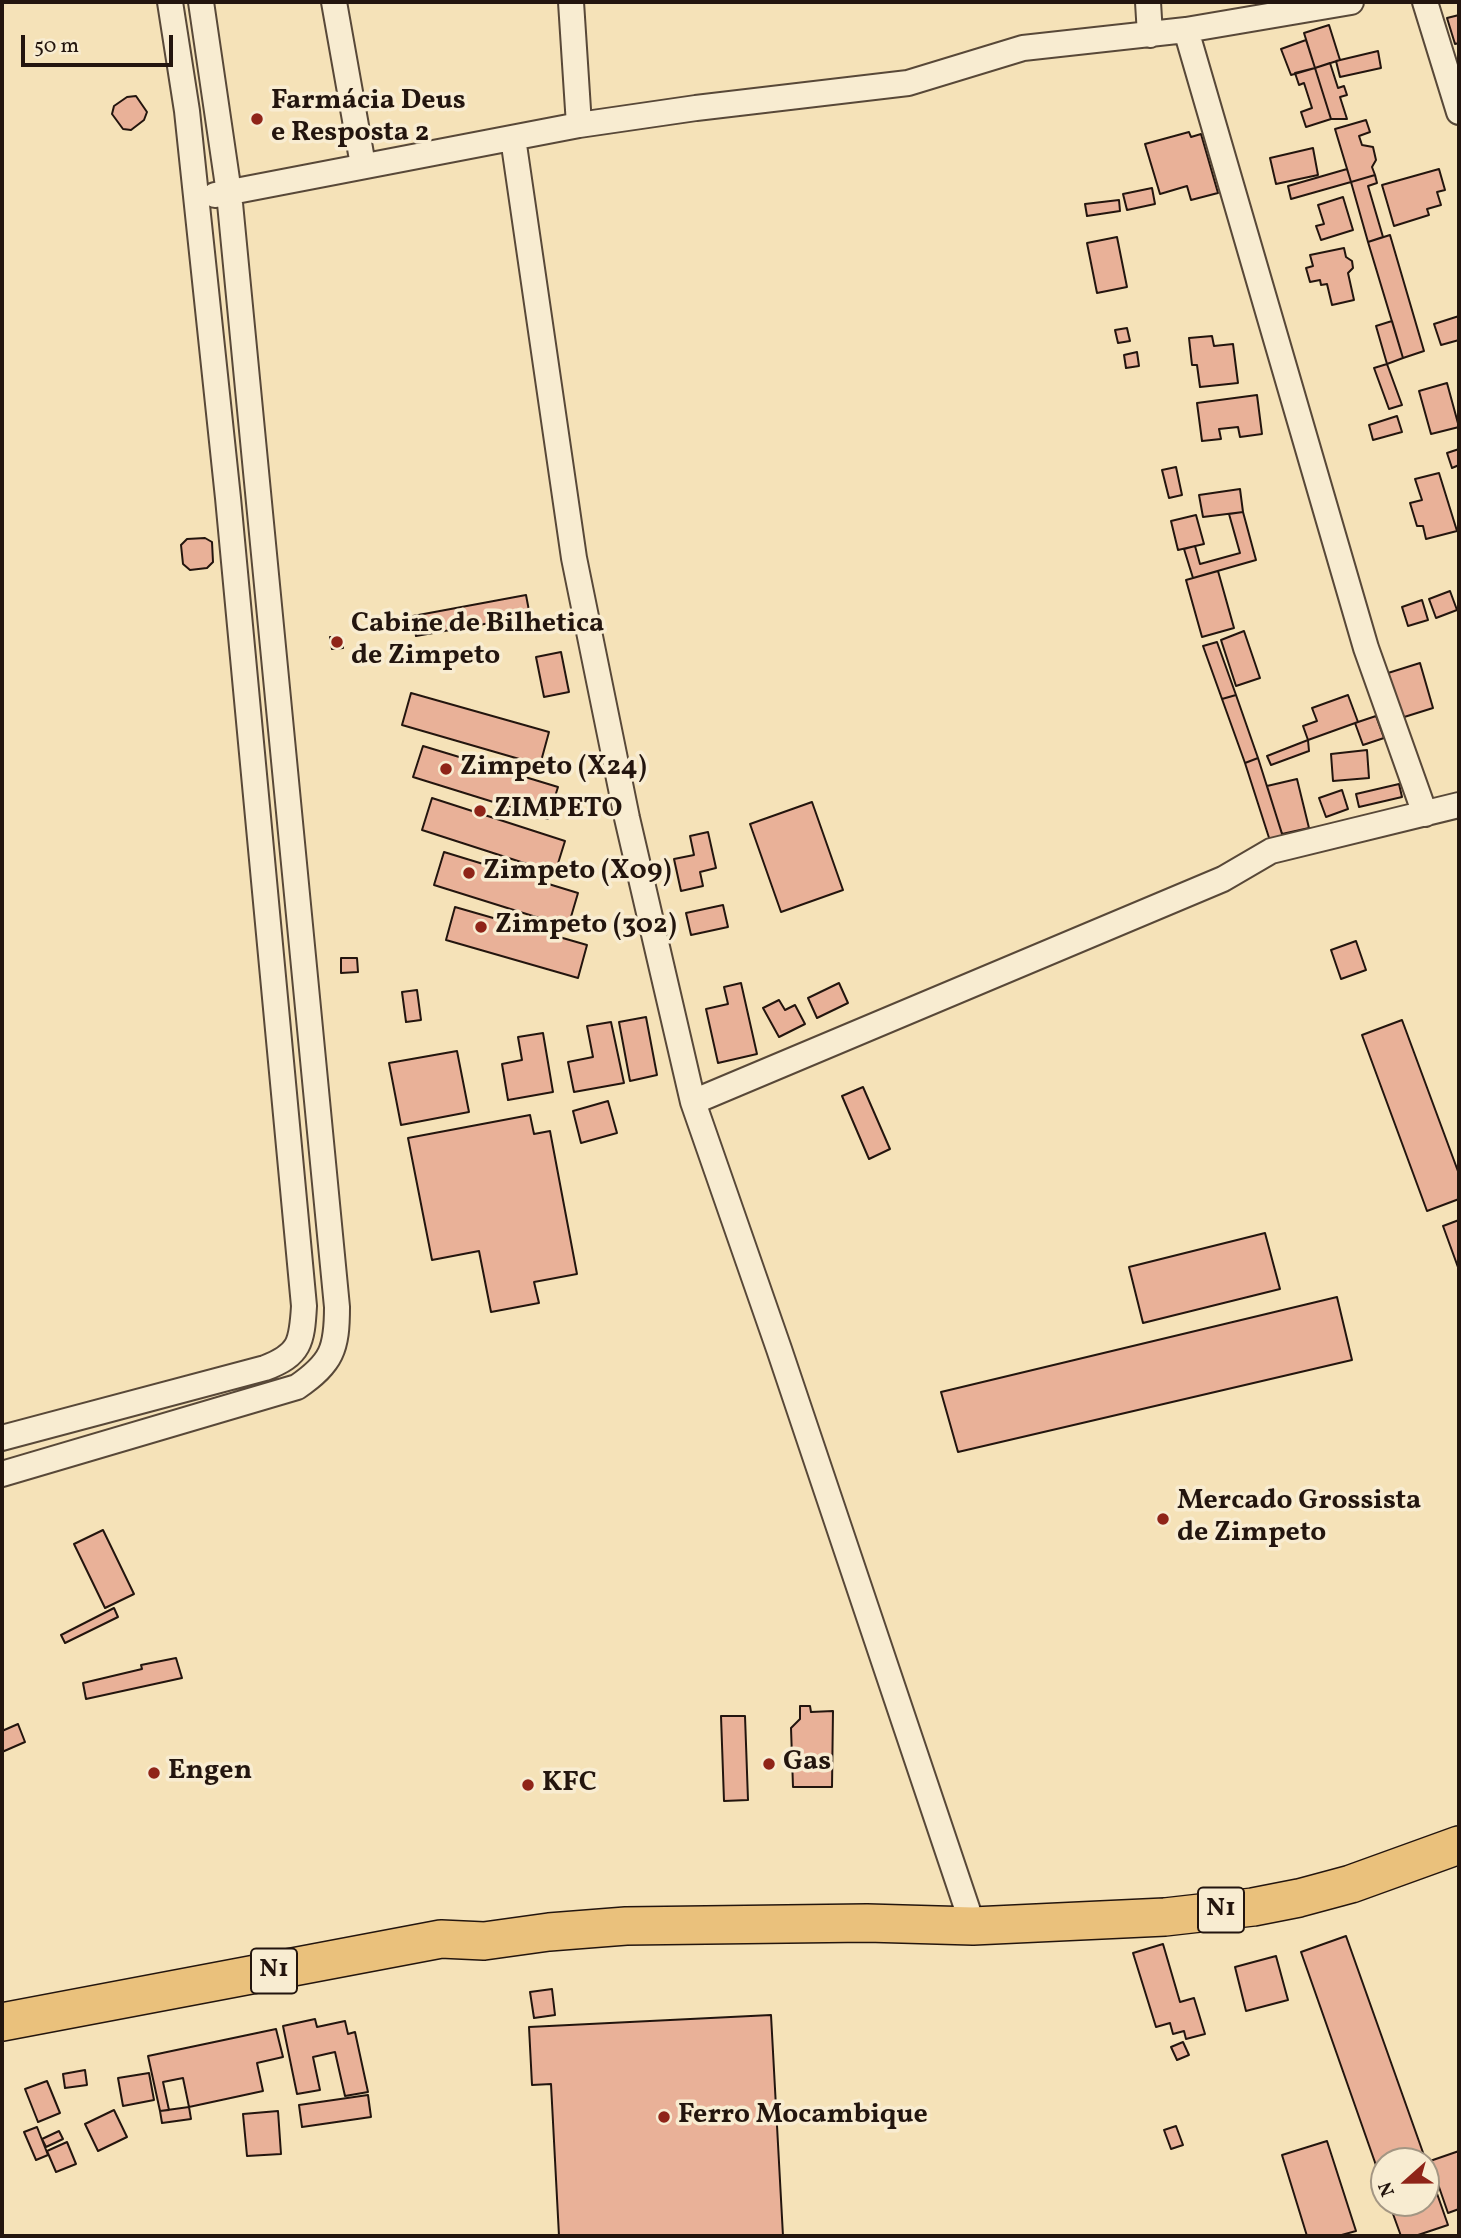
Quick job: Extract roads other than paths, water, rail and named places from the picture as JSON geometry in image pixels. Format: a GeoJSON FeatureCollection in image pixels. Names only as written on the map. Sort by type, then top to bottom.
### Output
{"type":"FeatureCollection","features":[{"type":"Feature","properties":{"kind":"highway","name":"N1"},"geometry":{"type":"LineString","coordinates":[[2,2022],[441,1939],[484,1941],[549,1932],[626,1926],[853,1923],[973,1926],[1165,1917],[1253,1907],[1351,1884],[1459,1845]]}},
{"type":"Feature","properties":{"kind":"street"},"geometry":{"type":"LineString","coordinates":[[2,1438],[275,1364],[285,1360],[295,1349],[303,1328],[304,1306],[228,498],[187,111],[170,2]]}},
{"type":"Feature","properties":{"kind":"street"},"geometry":{"type":"LineString","coordinates":[[2,1475],[297,1387],[317,1373],[331,1354],[337,1333],[337,1307],[229,193],[201,2]]}},
{"type":"Feature","properties":{"kind":"street"},"geometry":{"type":"LineString","coordinates":[[334,2],[363,165]]}},
{"type":"Feature","properties":{"kind":"street"},"geometry":{"type":"LineString","coordinates":[[571,2],[579,125]]}},
{"type":"Feature","properties":{"kind":"street"},"geometry":{"type":"LineString","coordinates":[[1148,2],[1150,35]]}},
{"type":"Feature","properties":{"kind":"street"},"geometry":{"type":"LineString","coordinates":[[196,197],[229,193],[579,125],[908,83],[1023,48],[1186,30],[1351,2]]}},
{"type":"Feature","properties":{"kind":"street"},"geometry":{"type":"LineString","coordinates":[[1425,2],[1459,112]]}},
{"type":"Feature","properties":{"kind":"street"},"geometry":{"type":"LineString","coordinates":[[1186,30],[1366,648],[1425,814]]}},
{"type":"Feature","properties":{"kind":"street"},"geometry":{"type":"LineString","coordinates":[[513,138],[576,568],[627,818],[693,1102],[973,1926]]}},
{"type":"Feature","properties":{"kind":"street"},"geometry":{"type":"LineString","coordinates":[[693,1102],[1223,879],[1271,851],[1459,805]]}},
{"type":"Feature","properties":{"kind":"place","name":"Farmácia Deus e Resposta 2"},"geometry":{"type":"Point","coordinates":[257,119]}},
{"type":"Feature","properties":{"kind":"place","name":"Cabine de Bilhetica de Zimpeto"},"geometry":{"type":"Point","coordinates":[337,642]}},
{"type":"Feature","properties":{"kind":"place","name":"Zimpeto (X24)"},"geometry":{"type":"Point","coordinates":[446,769]}},
{"type":"Feature","properties":{"kind":"place","name":"ZIMPETO"},"geometry":{"type":"Point","coordinates":[480,811]}},
{"type":"Feature","properties":{"kind":"place","name":"Zimpeto (X09)"},"geometry":{"type":"Point","coordinates":[469,873]}},
{"type":"Feature","properties":{"kind":"place","name":"Zimpeto (302)"},"geometry":{"type":"Point","coordinates":[481,927]}},
{"type":"Feature","properties":{"kind":"place","name":"Mercado Grossista de Zimpeto"},"geometry":{"type":"Point","coordinates":[1163,1519]}},
{"type":"Feature","properties":{"kind":"place","name":"Gas"},"geometry":{"type":"Point","coordinates":[769,1764]}},
{"type":"Feature","properties":{"kind":"place","name":"Engen"},"geometry":{"type":"Point","coordinates":[154,1773]}},
{"type":"Feature","properties":{"kind":"place","name":"KFC"},"geometry":{"type":"Point","coordinates":[528,1785]}},
{"type":"Feature","properties":{"kind":"place","name":"Ferro Mocambique"},"geometry":{"type":"Point","coordinates":[664,2117]}}]}
